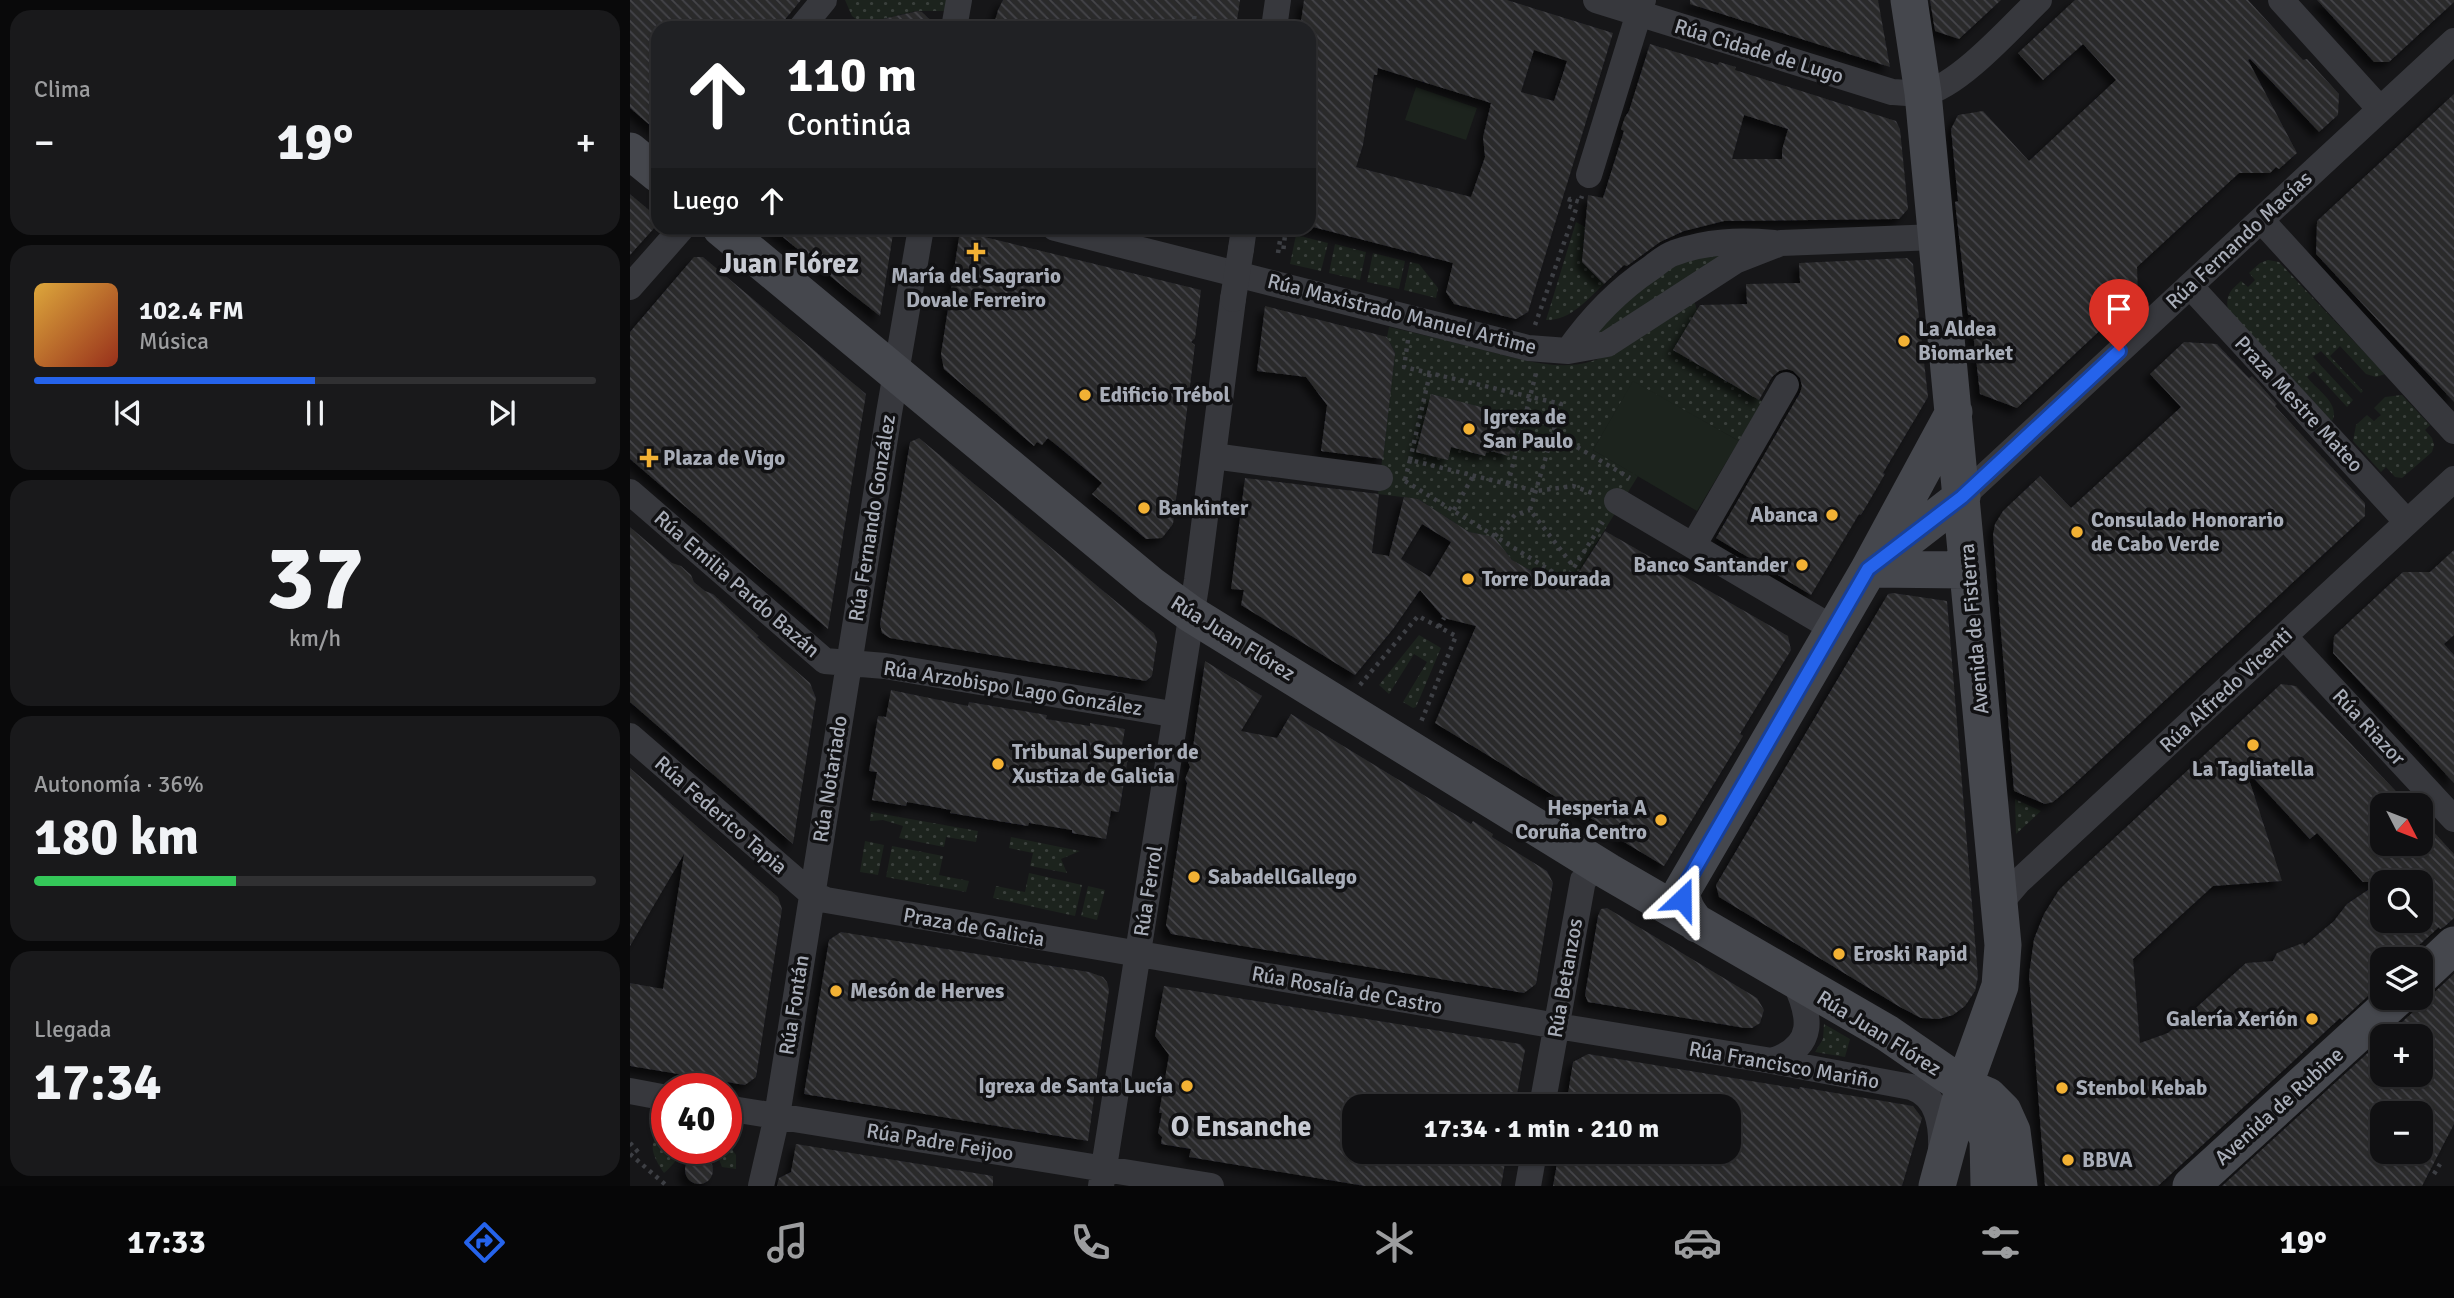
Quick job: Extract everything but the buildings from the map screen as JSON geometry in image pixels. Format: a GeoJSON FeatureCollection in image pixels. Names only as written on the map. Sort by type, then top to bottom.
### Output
{"type":"FeatureCollection","features":[{"type":"Feature","properties":{"kind":"street"},"geometry":{"type":"LineString","coordinates":[[807,21],[824,0]]}},
{"type":"Feature","properties":{"kind":"street"},"geometry":{"type":"LineString","coordinates":[[955,21],[959,0]]}},
{"type":"Feature","properties":{"kind":"street"},"geometry":{"type":"LineString","coordinates":[[1275,21],[1278,0]]}},
{"type":"Feature","properties":{"kind":"street","name":"Rúa Cidade de Lugo"},"geometry":{"type":"LineString","coordinates":[[1596,0],[1641,7],[1892,92],[1923,93]]}},
{"type":"Feature","properties":{"kind":"street","name":"Avenida de Fisterra"},"geometry":{"type":"LineString","coordinates":[[1909,0],[1923,93],[2003,945],[2000,986],[1964,1086],[1939,1181]]}},
{"type":"Feature","properties":{"kind":"street"},"geometry":{"type":"LineString","coordinates":[[1923,93],[1943,85],[1972,63],[2039,0]]}},
{"type":"Feature","properties":{"kind":"street"},"geometry":{"type":"LineString","coordinates":[[2281,0],[2380,109]]}},
{"type":"Feature","properties":{"kind":"street"},"geometry":{"type":"LineString","coordinates":[[1589,174],[1641,7]]}},
{"type":"Feature","properties":{"kind":"street","name":"Rúa Fernando Macías"},"geometry":{"type":"LineString","coordinates":[[1962,497],[2454,41]]}},
{"type":"Feature","properties":{"kind":"street"},"geometry":{"type":"LineString","coordinates":[[630,151],[651,168]]}},
{"type":"Feature","properties":{"kind":"street"},"geometry":{"type":"LineString","coordinates":[[2261,220],[2454,431]]}},
{"type":"Feature","properties":{"kind":"street"},"geometry":{"type":"LineString","coordinates":[[630,288],[676,235]]}},
{"type":"Feature","properties":{"kind":"street","name":"Rúa Juan Flórez"},"geometry":{"type":"LineString","coordinates":[[729,235],[1140,577],[1191,614],[1609,872],[1886,1033],[1964,1086],[1988,1096],[2003,1111],[2012,1131],[2019,1186]]}},
{"type":"Feature","properties":{"kind":"street","name":"Rúa Fernando González"},"geometry":{"type":"LineString","coordinates":[[849,664],[920,235]]}},
{"type":"Feature","properties":{"kind":"street","name":"Rúa Maxistrado Manuel Artime"},"geometry":{"type":"LineString","coordinates":[[1093,235],[1239,262],[1528,348],[1568,351],[1607,344],[1735,261],[1782,243]]}},
{"type":"Feature","properties":{"kind":"street","name":"Rúa Maxistrado Manuel Artime"},"geometry":{"type":"LineString","coordinates":[[1568,351],[1588,322],[1624,288],[1671,254],[1731,241],[1782,243],[1937,237]]}},
{"type":"Feature","properties":{"kind":"street","name":"Rúa Ferrol"},"geometry":{"type":"LineString","coordinates":[[1102,1177],[1191,614],[1239,262]]}},
{"type":"Feature","properties":{"kind":"street","name":"Praza Mestre Mateo"},"geometry":{"type":"LineString","coordinates":[[2190,286],[2407,522]]}},
{"type":"Feature","properties":{"kind":"street"},"geometry":{"type":"LineString","coordinates":[[1693,546],[1786,385]]}},
{"type":"Feature","properties":{"kind":"street"},"geometry":{"type":"LineString","coordinates":[[1697,924],[1686,911],[1682,891],[1834,629],[1954,412]]}},
{"type":"Feature","properties":{"kind":"street"},"geometry":{"type":"LineString","coordinates":[[1213,456],[1392,479]]}},
{"type":"Feature","properties":{"kind":"street","name":"Rúa Alfredo Vicenti"},"geometry":{"type":"LineString","coordinates":[[2000,903],[2018,882],[2454,479]]}},
{"type":"Feature","properties":{"kind":"street","name":"Rúa Emilia Pardo Bazán"},"geometry":{"type":"LineString","coordinates":[[630,492],[825,661],[849,664]]}},
{"type":"Feature","properties":{"kind":"street"},"geometry":{"type":"LineString","coordinates":[[1868,569],[1962,497]]}},
{"type":"Feature","properties":{"kind":"street"},"geometry":{"type":"LineString","coordinates":[[1610,512],[1693,546],[1834,629]]}},
{"type":"Feature","properties":{"kind":"street"},"geometry":{"type":"LineString","coordinates":[[1868,569],[1968,570]]}},
{"type":"Feature","properties":{"kind":"street","name":"Rúa Riazor"},"geometry":{"type":"LineString","coordinates":[[2284,636],[2454,819]]}},
{"type":"Feature","properties":{"kind":"street","name":"Rúa Arzobispo Lago González"},"geometry":{"type":"LineString","coordinates":[[849,664],[885,666],[1166,713],[1176,711]]}},
{"type":"Feature","properties":{"kind":"street","name":"Rúa Notariado"},"geometry":{"type":"LineString","coordinates":[[812,894],[849,664]]}},
{"type":"Feature","properties":{"kind":"street","name":"Rúa Federico Tapia"},"geometry":{"type":"LineString","coordinates":[[630,736],[812,894]]}},
{"type":"Feature","properties":{"kind":"street","name":"Rúa Betanzos"},"geometry":{"type":"LineString","coordinates":[[1544,1094],[1583,880],[1592,872],[1609,872]]}},
{"type":"Feature","properties":{"kind":"street","name":"Praza de Galicia"},"geometry":{"type":"LineString","coordinates":[[812,894],[843,905],[1138,955]]}},
{"type":"Feature","properties":{"kind":"street","name":"Rúa Fontán"},"geometry":{"type":"LineString","coordinates":[[761,1186],[777,1116],[812,894]]}},
{"type":"Feature","properties":{"kind":"street"},"geometry":{"type":"LineString","coordinates":[[2433,965],[2454,946]]}},
{"type":"Feature","properties":{"kind":"street","name":"Rúa Rosalía de Castro"},"geometry":{"type":"LineString","coordinates":[[1138,955],[1557,1026]]}},
{"type":"Feature","properties":{"kind":"street","name":"Rúa Juan Flórez"},"geometry":{"type":"LineString","coordinates":[[1772,1061],[1793,1051],[1803,1040],[1808,1028],[1803,999],[1794,980]]}},
{"type":"Feature","properties":{"kind":"street","name":"Avenida de Rubine"},"geometry":{"type":"LineString","coordinates":[[2191,1186],[2385,1010]]}},
{"type":"Feature","properties":{"kind":"street","name":"Rúa Francisco Mariño"},"geometry":{"type":"LineString","coordinates":[[1557,1026],[1772,1061],[1920,1090],[1931,1099],[1937,1111],[1941,1141],[1939,1181]]}},
{"type":"Feature","properties":{"kind":"street"},"geometry":{"type":"LineString","coordinates":[[1964,1086],[1988,1139],[1989,1186]]}},
{"type":"Feature","properties":{"kind":"street"},"geometry":{"type":"LineString","coordinates":[[630,1091],[651,1095]]}},
{"type":"Feature","properties":{"kind":"street","name":"Rúa Padre Feijoo"},"geometry":{"type":"LineString","coordinates":[[742,1111],[1102,1177],[1211,1186]]}},
{"type":"Feature","properties":{"kind":"street"},"geometry":{"type":"LineString","coordinates":[[1528,1186],[1532,1164]]}},
{"type":"Feature","properties":{"kind":"path"},"geometry":{"type":"LineString","coordinates":[[1194,21],[1195,12]]}},
{"type":"Feature","properties":{"kind":"path"},"geometry":{"type":"LineString","coordinates":[[1531,336],[1576,209],[1568,206],[1570,199],[1580,202],[1583,194],[1573,190],[1575,184],[1585,187],[1589,174]]}},
{"type":"Feature","properties":{"kind":"path"},"geometry":{"type":"LineString","coordinates":[[1409,334],[1404,367],[1561,404],[1530,510]]}},
{"type":"Feature","properties":{"kind":"path"},"geometry":{"type":"LineString","coordinates":[[1508,484],[1538,369]]}},
{"type":"Feature","properties":{"kind":"path"},"geometry":{"type":"LineString","coordinates":[[1410,460],[1536,491],[1573,486],[1610,512],[1574,567],[1569,582],[1454,510],[1392,479],[1410,460],[1430,373]]}},
{"type":"Feature","properties":{"kind":"path"},"geometry":{"type":"LineString","coordinates":[[1553,433],[1630,478]]}},
{"type":"Feature","properties":{"kind":"path"},"geometry":{"type":"LineString","coordinates":[[1454,510],[1473,475]]}},
{"type":"Feature","properties":{"kind":"path"},"geometry":{"type":"LineString","coordinates":[[1495,537],[1515,515],[1530,510]]}},
{"type":"Feature","properties":{"kind":"path"},"geometry":{"type":"LineString","coordinates":[[1530,510],[1574,567]]}},
{"type":"Feature","properties":{"kind":"path"},"geometry":{"type":"LineString","coordinates":[[1360,685],[1418,616],[1455,636],[1421,723]]}},
{"type":"Feature","properties":{"kind":"path"},"geometry":{"type":"LineString","coordinates":[[1439,627],[1444,618]]}},
{"type":"Feature","properties":{"kind":"path"},"geometry":{"type":"LineString","coordinates":[[630,1143],[639,1153]]}},
{"type":"Feature","properties":{"kind":"path"},"geometry":{"type":"LineString","coordinates":[[630,1154],[667,1186]]}},
{"type":"Feature","properties":{"kind":"path"},"geometry":{"type":"LineString","coordinates":[[2434,1174],[2440,1164]]}},
{"type":"Feature","properties":{"kind":"shaded area"},"geometry":{"type":"Polygon","coordinates":[[[845,0],[959,0],[944,11],[916,11],[874,21],[858,21],[852,16],[845,0]]]}},
{"type":"Feature","properties":{"kind":"shaded area"},"geometry":{"type":"Polygon","coordinates":[[[1416,87],[1477,108],[1466,140],[1405,120],[1416,87]]]}},
{"type":"Feature","properties":{"kind":"shaded area"},"geometry":{"type":"Polygon","coordinates":[[[1576,222],[1585,227],[1582,262],[1604,284],[1571,313],[1546,320],[1576,222]]]}},
{"type":"Feature","properties":{"kind":"shaded area"},"geometry":{"type":"Polygon","coordinates":[[[1296,235],[1328,243],[1321,271],[1290,264],[1296,235]]]}},
{"type":"Feature","properties":{"kind":"shaded area"},"geometry":{"type":"Polygon","coordinates":[[[1335,244],[1366,252],[1360,280],[1329,273],[1335,244]]]}},
{"type":"Feature","properties":{"kind":"shaded area"},"geometry":{"type":"Polygon","coordinates":[[[1762,246],[1607,332],[1589,336],[1626,297],[1698,251],[1762,246]]]}},
{"type":"Feature","properties":{"kind":"shaded area"},"geometry":{"type":"Polygon","coordinates":[[[1373,253],[1405,261],[1399,289],[1367,282],[1373,253]]]}},
{"type":"Feature","properties":{"kind":"shaded area"},"geometry":{"type":"Polygon","coordinates":[[[2268,260],[2279,262],[2385,374],[2376,377],[2366,374],[2340,346],[2330,356],[2363,391],[2361,393],[2321,351],[2313,357],[2353,400],[2347,407],[2314,371],[2307,377],[2331,403],[2334,415],[2332,421],[2228,310],[2227,300],[2232,290],[2241,281],[2248,287],[2255,280],[2249,273],[2268,260]]]}},
{"type":"Feature","properties":{"kind":"shaded area"},"geometry":{"type":"Polygon","coordinates":[[[1410,262],[1419,264],[1438,288],[1436,298],[1404,290],[1410,262]]]}},
{"type":"Feature","properties":{"kind":"shaded area"},"geometry":{"type":"Polygon","coordinates":[[[1692,298],[1697,312],[1695,319],[1673,350],[1762,401],[1739,441],[1633,382],[1593,450],[1638,476],[1567,591],[1512,560],[1494,538],[1469,532],[1418,499],[1378,494],[1395,353],[1387,337],[1389,327],[1519,359],[1567,365],[1598,359],[1610,353],[1692,298]]]}},
{"type":"Feature","properties":{"kind":"shaded area"},"geometry":{"type":"Polygon","coordinates":[[[1633,381],[1739,441],[1697,511],[1593,450],[1633,381]]]}},
{"type":"Feature","properties":{"kind":"shaded area"},"geometry":{"type":"Polygon","coordinates":[[[2402,395],[2430,425],[2425,430],[2434,445],[2432,452],[2402,478],[2395,477],[2386,467],[2381,472],[2353,441],[2356,425],[2367,415],[2374,421],[2381,415],[2374,408],[2385,397],[2402,395]]]}},
{"type":"Feature","properties":{"kind":"shaded area"},"geometry":{"type":"Polygon","coordinates":[[[1419,635],[1441,648],[1416,707],[1413,708],[1403,702],[1427,662],[1414,654],[1389,694],[1379,685],[1419,635]]]}},
{"type":"Feature","properties":{"kind":"shaded area"},"geometry":{"type":"Polygon","coordinates":[[[2015,799],[2041,811],[2016,834],[2015,799]]]}},
{"type":"Feature","properties":{"kind":"shaded area"},"geometry":{"type":"Polygon","coordinates":[[[871,812],[978,831],[976,842],[946,837],[944,847],[899,838],[903,826],[883,820],[870,821],[871,812]]]}},
{"type":"Feature","properties":{"kind":"shaded area"},"geometry":{"type":"Polygon","coordinates":[[[1011,837],[1080,851],[1061,859],[1067,873],[1030,866],[1033,853],[1009,848],[1011,837]]]}},
{"type":"Feature","properties":{"kind":"shaded area"},"geometry":{"type":"Polygon","coordinates":[[[865,841],[884,845],[878,875],[860,872],[865,841]]]}},
{"type":"Feature","properties":{"kind":"shaded area"},"geometry":{"type":"Polygon","coordinates":[[[892,846],[943,856],[939,875],[969,881],[966,892],[886,877],[892,846]]]}},
{"type":"Feature","properties":{"kind":"shaded area"},"geometry":{"type":"Polygon","coordinates":[[[1029,873],[1082,885],[1075,916],[993,898],[996,886],[1025,892],[1029,873]]]}},
{"type":"Feature","properties":{"kind":"shaded area"},"geometry":{"type":"Polygon","coordinates":[[[1088,886],[1105,890],[1097,920],[1081,916],[1088,886]]]}},
{"type":"Feature","properties":{"kind":"shaded area"},"geometry":{"type":"Polygon","coordinates":[[[1824,1024],[1850,1039],[1845,1057],[1815,1052],[1823,1039],[1824,1024]]]}},
{"type":"Feature","properties":{"kind":"shaded area"},"geometry":{"type":"Polygon","coordinates":[[[659,1164],[673,1164],[664,1173],[659,1164]]]}},
{"type":"Feature","properties":{"kind":"shaded area"},"geometry":{"type":"Polygon","coordinates":[[[721,1164],[736,1164],[736,1169],[722,1167],[721,1164]]]}},
{"type":"Feature","properties":{"kind":"place","name":"María del Sagrario Dovale Ferreiro"},"geometry":{"type":"Point","coordinates":[976,252]}},
{"type":"Feature","properties":{"kind":"place","name":"La Aldea Biomarket"},"geometry":{"type":"Point","coordinates":[1904,341]}},
{"type":"Feature","properties":{"kind":"place","name":"Edificio Trébol"},"geometry":{"type":"Point","coordinates":[1085,395]}},
{"type":"Feature","properties":{"kind":"place","name":"Igrexa de San Paulo"},"geometry":{"type":"Point","coordinates":[1469,429]}},
{"type":"Feature","properties":{"kind":"place","name":"Plaza de Vigo"},"geometry":{"type":"Point","coordinates":[649,458]}},
{"type":"Feature","properties":{"kind":"place","name":"Bankinter"},"geometry":{"type":"Point","coordinates":[1144,508]}},
{"type":"Feature","properties":{"kind":"place","name":"Abanca"},"geometry":{"type":"Point","coordinates":[1832,515]}},
{"type":"Feature","properties":{"kind":"place","name":"Consulado Honorario de Cabo Verde"},"geometry":{"type":"Point","coordinates":[2077,532]}},
{"type":"Feature","properties":{"kind":"place","name":"Banco Santander"},"geometry":{"type":"Point","coordinates":[1802,565]}},
{"type":"Feature","properties":{"kind":"place","name":"Torre Dourada"},"geometry":{"type":"Point","coordinates":[1468,579]}},
{"type":"Feature","properties":{"kind":"place","name":"La Tagliatella"},"geometry":{"type":"Point","coordinates":[2253,745]}},
{"type":"Feature","properties":{"kind":"place","name":"Tribunal Superior de Xustiza de Galicia"},"geometry":{"type":"Point","coordinates":[998,764]}},
{"type":"Feature","properties":{"kind":"place","name":"Hesperia A Coruña Centro"},"geometry":{"type":"Point","coordinates":[1661,820]}},
{"type":"Feature","properties":{"kind":"place","name":"SabadellGallego"},"geometry":{"type":"Point","coordinates":[1194,877]}},
{"type":"Feature","properties":{"kind":"place","name":"Eroski Rapid"},"geometry":{"type":"Point","coordinates":[1839,954]}},
{"type":"Feature","properties":{"kind":"place","name":"Mesón de Herves"},"geometry":{"type":"Point","coordinates":[836,991]}},
{"type":"Feature","properties":{"kind":"place","name":"Galería Xerión"},"geometry":{"type":"Point","coordinates":[2312,1019]}},
{"type":"Feature","properties":{"kind":"place","name":"Igrexa de Santa Lucía"},"geometry":{"type":"Point","coordinates":[1187,1086]}},
{"type":"Feature","properties":{"kind":"place","name":"Stenbol Kebab"},"geometry":{"type":"Point","coordinates":[2062,1088]}},
{"type":"Feature","properties":{"kind":"place","name":"BBVA"},"geometry":{"type":"Point","coordinates":[2068,1160]}},
{"type":"Feature","properties":{"kind":"district","name":"Juan Flórez"},"geometry":{"type":"Point","coordinates":[789,264]}},
{"type":"Feature","properties":{"kind":"district","name":"O Ensanche"},"geometry":{"type":"Point","coordinates":[1241,1127]}},
{"type":"Feature","properties":{"kind":"route"},"geometry":{"type":"LineString","coordinates":[[1682,899],[1682,891],[1868,569],[1962,497],[2119,351]]}}]}
